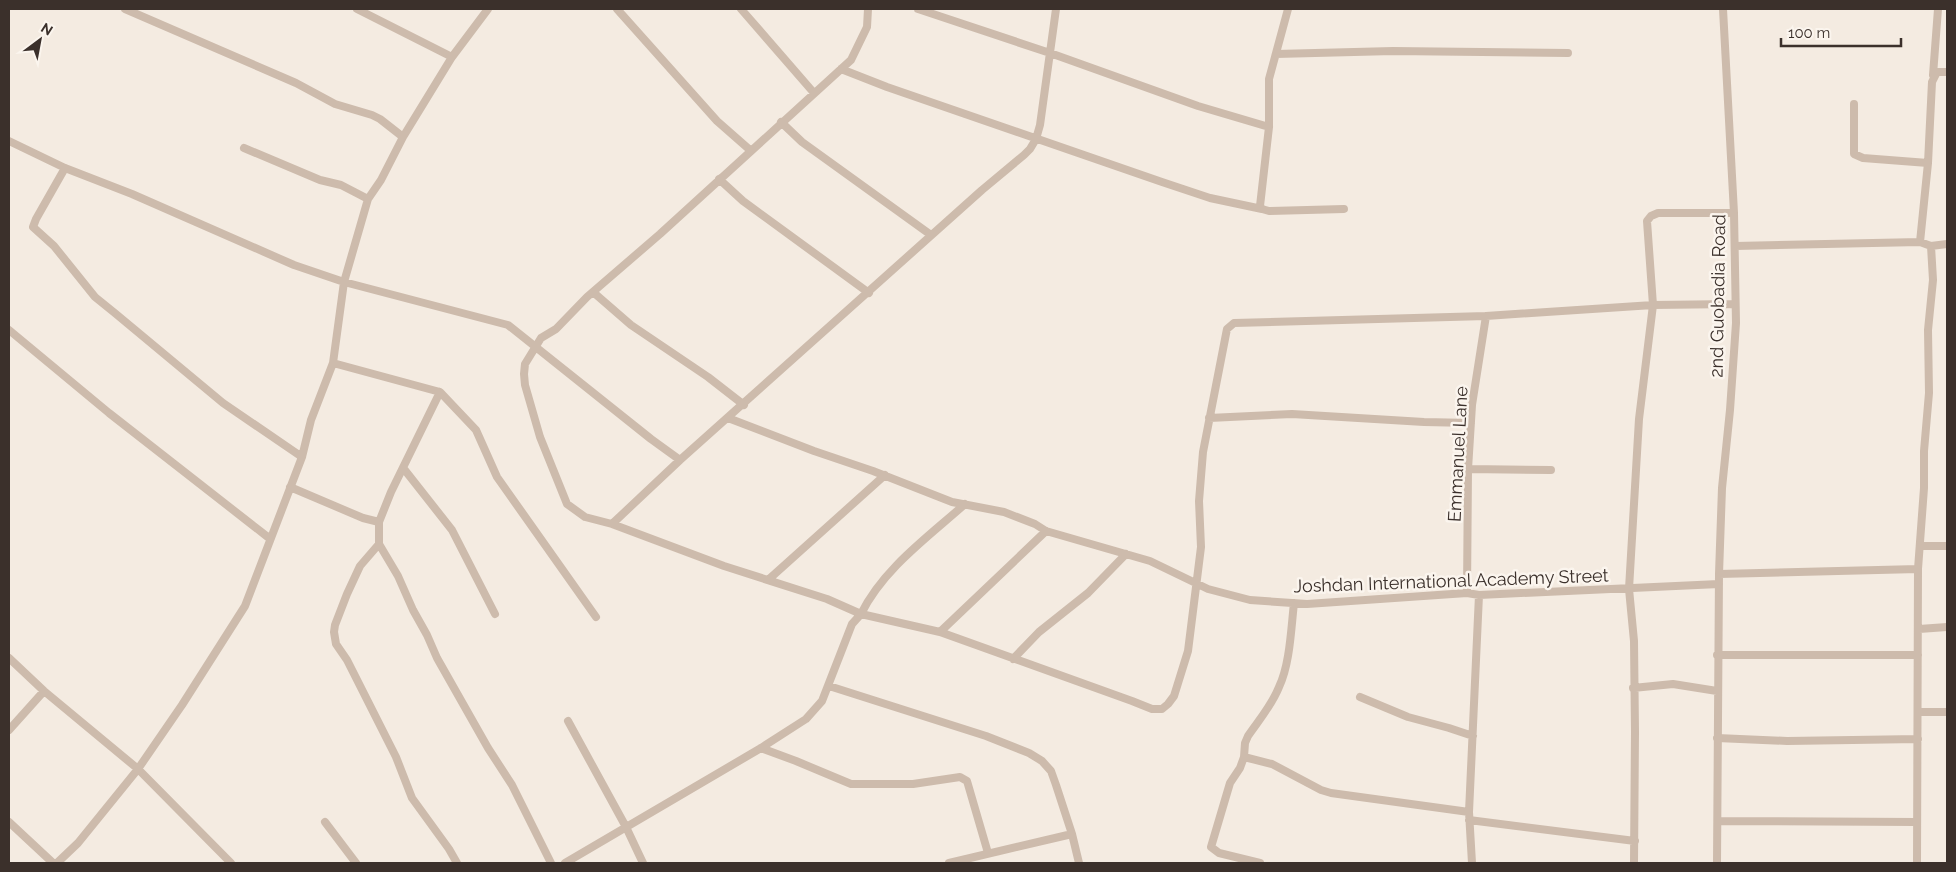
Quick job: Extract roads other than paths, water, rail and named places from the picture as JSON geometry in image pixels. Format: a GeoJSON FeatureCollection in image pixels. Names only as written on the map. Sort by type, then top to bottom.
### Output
{"type":"FeatureCollection","features":[{"type":"Feature","properties":{"kind":"street"},"geometry":{"type":"LineString","coordinates":[[125,9],[296,83],[335,104],[372,115],[403,137]]}},
{"type":"Feature","properties":{"kind":"street"},"geometry":{"type":"LineString","coordinates":[[357,9],[452,57]]}},
{"type":"Feature","properties":{"kind":"street"},"geometry":{"type":"LineString","coordinates":[[9,822],[55,863],[78,843],[138,769],[234,626],[255,580],[302,457],[311,420],[333,363],[344,282],[368,200],[381,180],[403,137],[452,57],[488,9]]}},
{"type":"Feature","properties":{"kind":"street"},"geometry":{"type":"LineString","coordinates":[[617,9],[717,121],[750,150]]}},
{"type":"Feature","properties":{"kind":"street"},"geometry":{"type":"LineString","coordinates":[[741,9],[814,93]]}},
{"type":"Feature","properties":{"kind":"street"},"geometry":{"type":"LineString","coordinates":[[868,9],[867,27],[851,60],[750,150],[654,240],[593,292],[556,329],[541,338],[525,364],[525,385],[540,437],[560,483],[566,504],[585,517],[612,524],[724,566],[827,599],[861,614],[940,632],[1142,706],[1162,709],[1174,696],[1188,651],[1201,547],[1199,501],[1202,462],[1227,329],[1234,323],[1486,316],[1653,305],[1735,304]]}},
{"type":"Feature","properties":{"kind":"street"},"geometry":{"type":"LineString","coordinates":[[918,9],[1050,53],[1198,106],[1269,127]]}},
{"type":"Feature","properties":{"kind":"street"},"geometry":{"type":"LineString","coordinates":[[612,524],[680,460],[744,405],[982,190],[1030,150],[1040,125],[1056,9]]}},
{"type":"Feature","properties":{"kind":"street"},"geometry":{"type":"LineString","coordinates":[[1262,209],[1260,206],[1269,127],[1269,79],[1288,9]]}},
{"type":"Feature","properties":{"kind":"street","name":"2nd Guobadia Road"},"geometry":{"type":"LineString","coordinates":[[1717,863],[1718,574],[1722,488],[1736,324],[1734,213],[1723,9]]}},
{"type":"Feature","properties":{"kind":"street"},"geometry":{"type":"LineString","coordinates":[[1920,242],[1928,163],[1938,9]]}},
{"type":"Feature","properties":{"kind":"street"},"geometry":{"type":"LineString","coordinates":[[1276,54],[1392,51],[1568,53]]}},
{"type":"Feature","properties":{"kind":"street"},"geometry":{"type":"LineString","coordinates":[[841,69],[887,87],[1202,195],[1269,211],[1344,210]]}},
{"type":"Feature","properties":{"kind":"street"},"geometry":{"type":"LineString","coordinates":[[1933,75],[1937,72],[1947,72]]}},
{"type":"Feature","properties":{"kind":"street"},"geometry":{"type":"LineString","coordinates":[[1854,104],[1854,154],[1863,158],[1928,163]]}},
{"type":"Feature","properties":{"kind":"street"},"geometry":{"type":"LineString","coordinates":[[781,122],[802,142],[932,236]]}},
{"type":"Feature","properties":{"kind":"street"},"geometry":{"type":"LineString","coordinates":[[9,141],[65,168],[132,194],[294,265],[344,282],[508,325],[537,346],[651,440],[680,460]]}},
{"type":"Feature","properties":{"kind":"street"},"geometry":{"type":"LineString","coordinates":[[244,148],[320,180],[349,188],[368,200]]}},
{"type":"Feature","properties":{"kind":"street"},"geometry":{"type":"LineString","coordinates":[[65,168],[36,219],[33,227],[37,232],[54,246],[95,297],[223,403],[302,457]]}},
{"type":"Feature","properties":{"kind":"street"},"geometry":{"type":"LineString","coordinates":[[719,179],[743,201],[869,293]]}},
{"type":"Feature","properties":{"kind":"street"},"geometry":{"type":"LineString","coordinates":[[1634,863],[1634,641],[1629,589],[1640,419],[1653,305],[1646,227],[1647,221],[1651,216],[1658,213],[1734,213]]}},
{"type":"Feature","properties":{"kind":"street"},"geometry":{"type":"LineString","coordinates":[[1735,246],[1920,242],[1931,246],[1947,244]]}},
{"type":"Feature","properties":{"kind":"street"},"geometry":{"type":"LineString","coordinates":[[1917,863],[1918,568],[1921,546],[1928,393],[1928,330],[1933,280],[1931,246]]}},
{"type":"Feature","properties":{"kind":"street"},"geometry":{"type":"LineString","coordinates":[[593,292],[631,325],[744,405]]}},
{"type":"Feature","properties":{"kind":"street","name":"Emmanuel Lane"},"geometry":{"type":"LineString","coordinates":[[1467,593],[1468,469],[1471,422],[1486,316]]}},
{"type":"Feature","properties":{"kind":"street"},"geometry":{"type":"LineString","coordinates":[[9,330],[109,412],[270,538]]}},
{"type":"Feature","properties":{"kind":"street"},"geometry":{"type":"LineString","coordinates":[[333,363],[440,392],[476,430],[497,477],[596,617]]}},
{"type":"Feature","properties":{"kind":"street"},"geometry":{"type":"LineString","coordinates":[[440,392],[404,469],[391,492],[379,522],[379,544],[398,576],[437,658],[488,748],[512,785],[551,863]]}},
{"type":"Feature","properties":{"kind":"street"},"geometry":{"type":"LineString","coordinates":[[1210,418],[1292,414],[1424,422],[1471,422]]}},
{"type":"Feature","properties":{"kind":"street","name":"Joshdan International Academy Street"},"geometry":{"type":"LineString","coordinates":[[728,418],[952,502],[1004,512],[1035,524],[1046,531],[1150,562],[1208,589],[1250,600],[1294,603],[1390,600],[1467,593],[1479,595],[1719,584]]}},
{"type":"Feature","properties":{"kind":"street"},"geometry":{"type":"LineString","coordinates":[[404,469],[452,530],[495,614]]}},
{"type":"Feature","properties":{"kind":"street"},"geometry":{"type":"LineString","coordinates":[[1468,469],[1551,470]]}},
{"type":"Feature","properties":{"kind":"street"},"geometry":{"type":"LineString","coordinates":[[768,580],[885,476]]}},
{"type":"Feature","properties":{"kind":"street"},"geometry":{"type":"LineString","coordinates":[[290,488],[363,518],[379,522]]}},
{"type":"Feature","properties":{"kind":"street"},"geometry":{"type":"LineString","coordinates":[[565,863],[761,748],[806,719],[817,709],[822,701],[852,624],[861,614],[870,596],[895,568],[964,504]]}},
{"type":"Feature","properties":{"kind":"street"},"geometry":{"type":"LineString","coordinates":[[940,632],[1046,531]]}},
{"type":"Feature","properties":{"kind":"street"},"geometry":{"type":"LineString","coordinates":[[379,544],[360,566],[346,594],[335,625],[336,644],[347,660],[396,757],[412,798],[457,863]]}},
{"type":"Feature","properties":{"kind":"street"},"geometry":{"type":"LineString","coordinates":[[1921,546],[1947,546]]}},
{"type":"Feature","properties":{"kind":"street"},"geometry":{"type":"LineString","coordinates":[[1013,659],[1039,632],[1088,593],[1126,554]]}},
{"type":"Feature","properties":{"kind":"street"},"geometry":{"type":"LineString","coordinates":[[1718,574],[1918,568]]}},
{"type":"Feature","properties":{"kind":"street"},"geometry":{"type":"LineString","coordinates":[[1472,863],[1469,816],[1479,595]]}},
{"type":"Feature","properties":{"kind":"street"},"geometry":{"type":"LineString","coordinates":[[1260,863],[1219,853],[1211,847],[1230,783],[1240,768],[1244,757],[1245,742],[1273,700],[1280,685],[1284,672],[1294,603]]}},
{"type":"Feature","properties":{"kind":"street"},"geometry":{"type":"LineString","coordinates":[[1919,629],[1947,627]]}},
{"type":"Feature","properties":{"kind":"street"},"geometry":{"type":"LineString","coordinates":[[1717,655],[1918,655]]}},
{"type":"Feature","properties":{"kind":"street"},"geometry":{"type":"LineString","coordinates":[[9,658],[44,691],[138,769],[231,863]]}},
{"type":"Feature","properties":{"kind":"street"},"geometry":{"type":"LineString","coordinates":[[1633,688],[1673,684],[1717,691]]}},
{"type":"Feature","properties":{"kind":"street"},"geometry":{"type":"LineString","coordinates":[[829,686],[986,736],[1029,753],[1042,761],[1051,771],[1072,834],[1079,863]]}},
{"type":"Feature","properties":{"kind":"street"},"geometry":{"type":"LineString","coordinates":[[9,730],[44,691]]}},
{"type":"Feature","properties":{"kind":"street"},"geometry":{"type":"LineString","coordinates":[[1360,698],[1408,717],[1473,736]]}},
{"type":"Feature","properties":{"kind":"street"},"geometry":{"type":"LineString","coordinates":[[1918,712],[1947,712]]}},
{"type":"Feature","properties":{"kind":"street"},"geometry":{"type":"LineString","coordinates":[[568,721],[626,827],[643,863]]}},
{"type":"Feature","properties":{"kind":"street"},"geometry":{"type":"LineString","coordinates":[[1717,738],[1787,740],[1918,739]]}},
{"type":"Feature","properties":{"kind":"street"},"geometry":{"type":"LineString","coordinates":[[761,748],[850,784],[913,784],[960,777],[967,781],[988,854]]}},
{"type":"Feature","properties":{"kind":"street"},"geometry":{"type":"LineString","coordinates":[[1244,757],[1272,764],[1326,792],[1635,841]]}},
{"type":"Feature","properties":{"kind":"street"},"geometry":{"type":"LineString","coordinates":[[1718,821],[1916,822]]}},
{"type":"Feature","properties":{"kind":"street"},"geometry":{"type":"LineString","coordinates":[[325,822],[356,863]]}},
{"type":"Feature","properties":{"kind":"street"},"geometry":{"type":"LineString","coordinates":[[949,863],[1072,834]]}}]}
